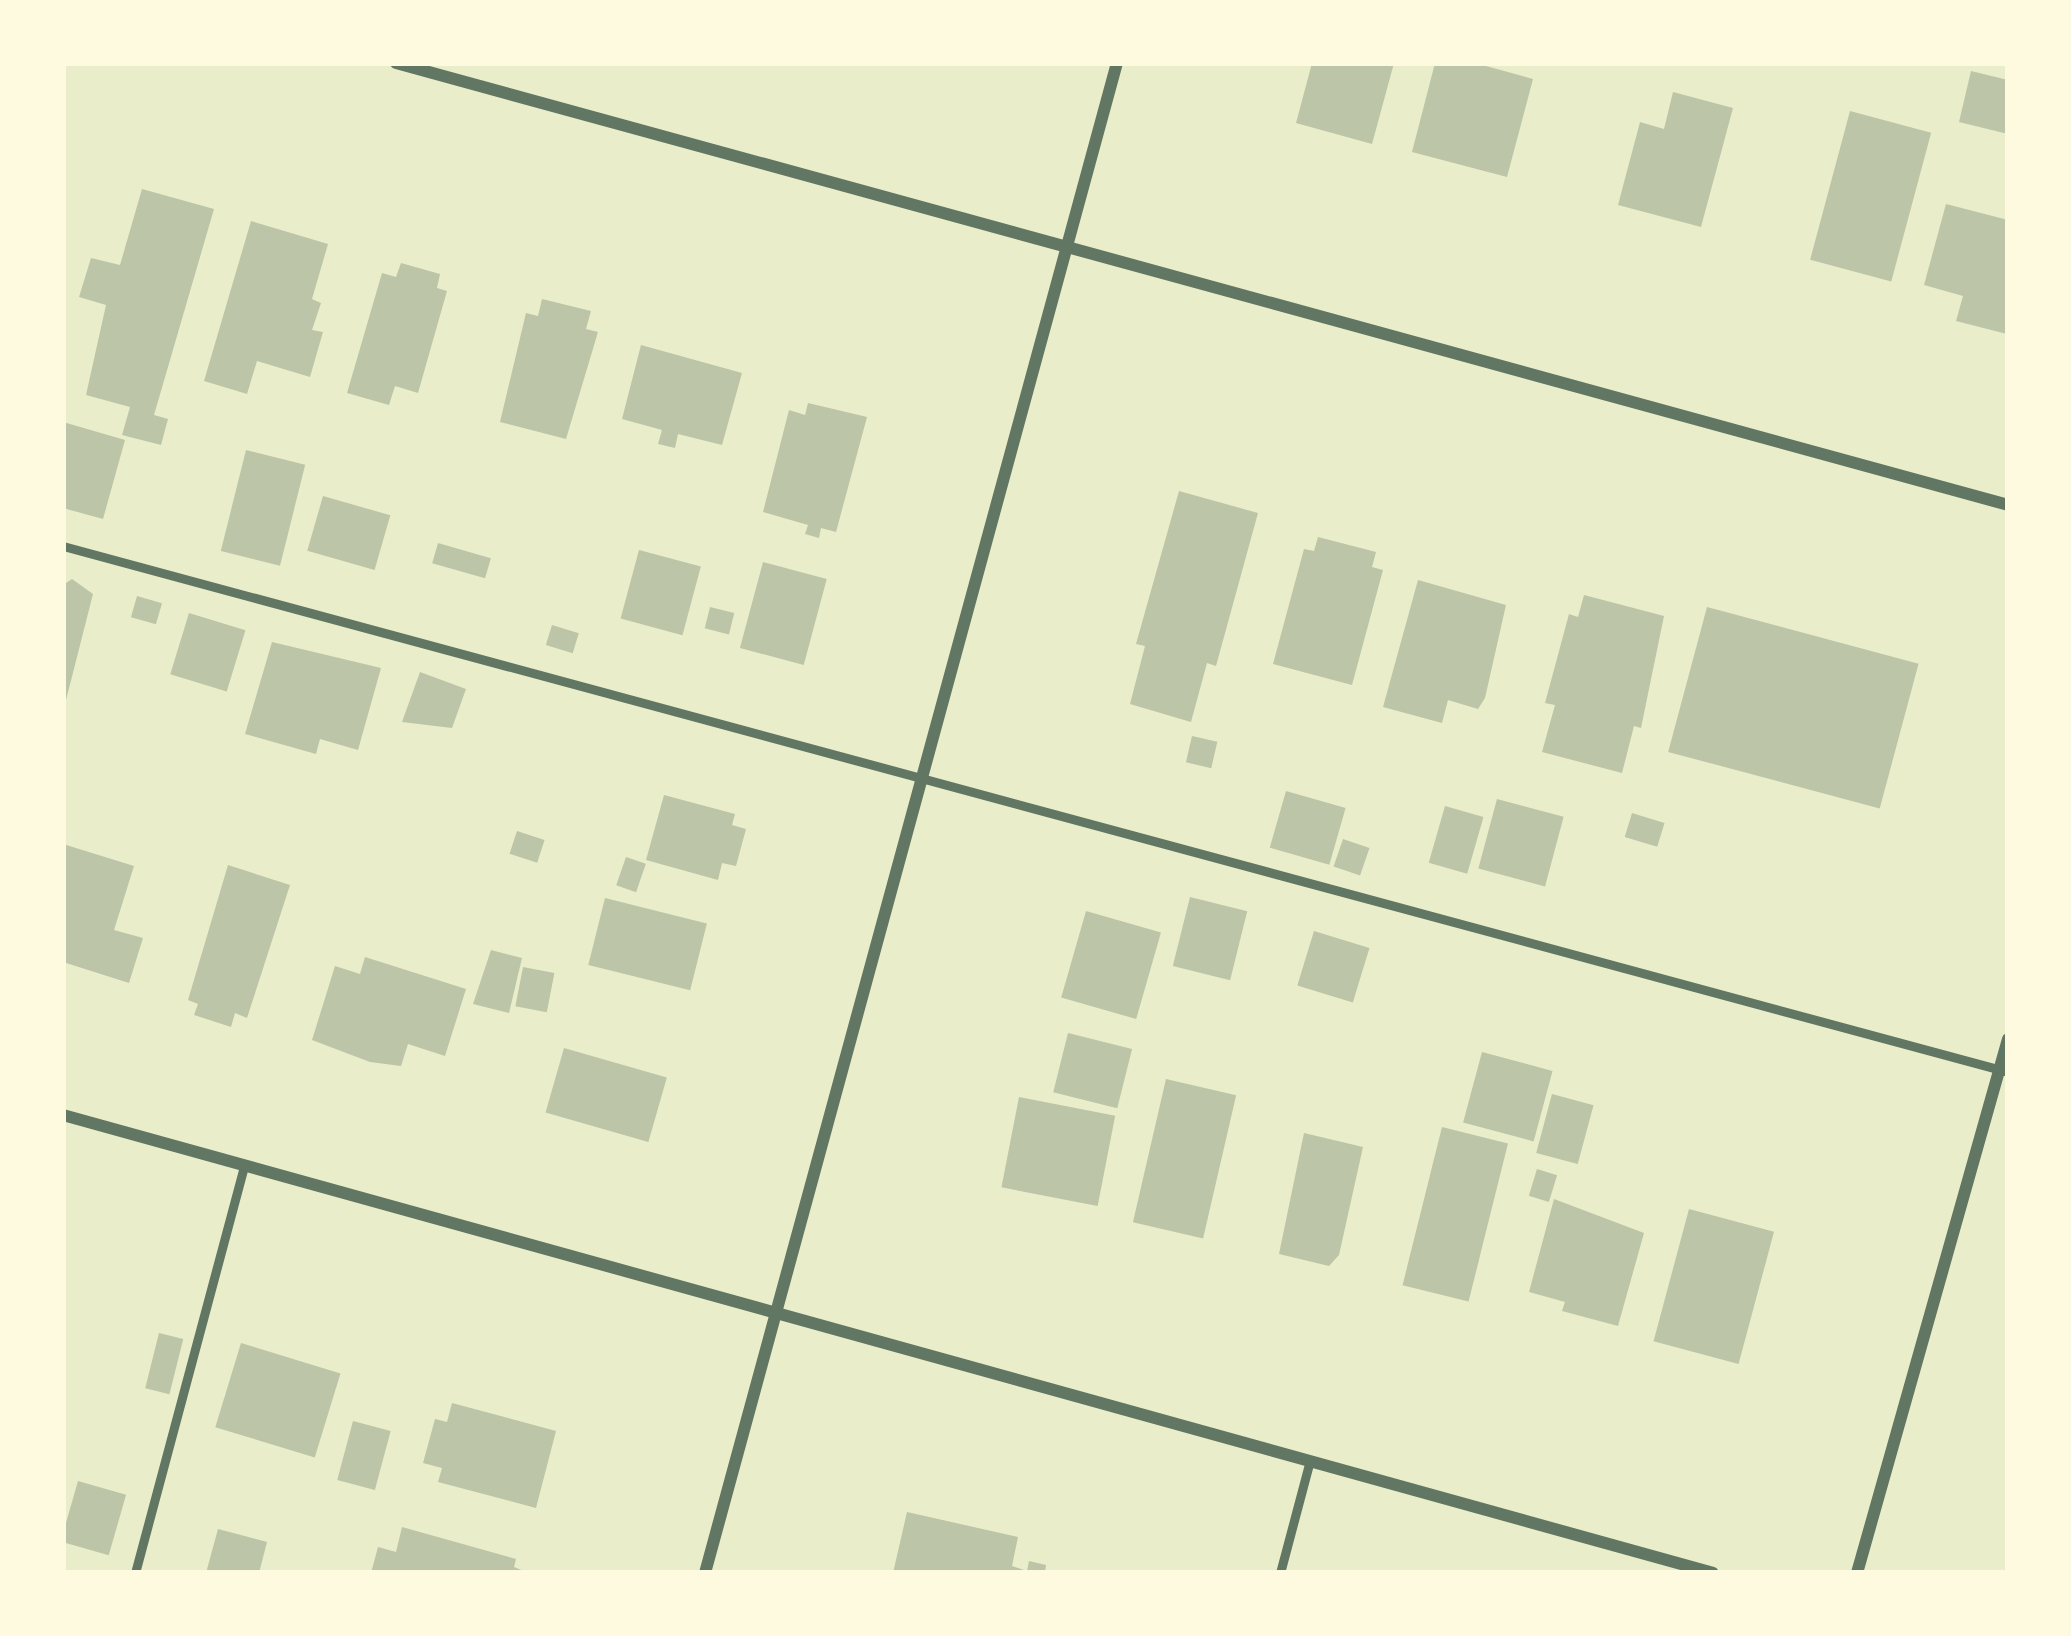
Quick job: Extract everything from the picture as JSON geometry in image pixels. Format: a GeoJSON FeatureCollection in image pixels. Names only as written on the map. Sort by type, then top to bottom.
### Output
{"type":"FeatureCollection","features":[{"type":"Feature","properties":{"kind":"street"},"geometry":{"type":"LineString","coordinates":[[396,63],[2008,505]]}},
{"type":"Feature","properties":{"kind":"street"},"geometry":{"type":"LineString","coordinates":[[705,1573],[1117,63]]}},
{"type":"Feature","properties":{"kind":"street"},"geometry":{"type":"LineString","coordinates":[[1857,1573],[2004,1071],[2008,1039]]}},
{"type":"Feature","properties":{"kind":"street"},"geometry":{"type":"LineString","coordinates":[[63,1115],[1713,1573]]}},
{"type":"Feature","properties":{"kind":"lane"},"geometry":{"type":"LineString","coordinates":[[63,545],[2004,1071]]}},
{"type":"Feature","properties":{"kind":"lane"},"geometry":{"type":"LineString","coordinates":[[136,1573],[244,1165]]}},
{"type":"Feature","properties":{"kind":"lane"},"geometry":{"type":"LineString","coordinates":[[1280,1573],[1310,1460]]}},
{"type":"Feature","properties":{"kind":"building"},"geometry":{"type":"Polygon","coordinates":[[[1312,63],[1394,63],[1372,144],[1296,123],[1312,63]]]}},
{"type":"Feature","properties":{"kind":"building"},"geometry":{"type":"Polygon","coordinates":[[[1435,63],[1475,63],[1533,79],[1507,177],[1412,152],[1435,63]]]}},
{"type":"Feature","properties":{"kind":"building"},"geometry":{"type":"Polygon","coordinates":[[[1971,71],[2008,80],[2008,134],[1959,122],[1971,71]]]}},
{"type":"Feature","properties":{"kind":"building"},"geometry":{"type":"Polygon","coordinates":[[[1673,92],[1733,108],[1701,227],[1618,205],[1640,122],[1664,129],[1673,92]]]}},
{"type":"Feature","properties":{"kind":"building"},"geometry":{"type":"Polygon","coordinates":[[[1850,111],[1931,133],[1891,281],[1810,260],[1850,111]]]}},
{"type":"Feature","properties":{"kind":"building"},"geometry":{"type":"Polygon","coordinates":[[[142,189],[214,209],[154,415],[168,419],[161,445],[122,435],[130,407],[86,395],[106,305],[79,297],[91,258],[120,265],[142,189]]]}},
{"type":"Feature","properties":{"kind":"building"},"geometry":{"type":"Polygon","coordinates":[[[1946,204],[2008,220],[2007,334],[1956,321],[1963,296],[1924,285],[1946,204]]]}},
{"type":"Feature","properties":{"kind":"building"},"geometry":{"type":"Polygon","coordinates":[[[251,221],[328,244],[312,299],[321,303],[312,330],[323,332],[310,377],[257,361],[247,394],[204,381],[251,221]]]}},
{"type":"Feature","properties":{"kind":"building"},"geometry":{"type":"Polygon","coordinates":[[[401,263],[440,274],[437,288],[447,291],[418,393],[395,386],[389,405],[347,393],[382,273],[396,277],[401,263]]]}},
{"type":"Feature","properties":{"kind":"building"},"geometry":{"type":"Polygon","coordinates":[[[542,299],[591,311],[586,329],[598,332],[566,439],[500,422],[526,313],[538,316],[542,299]]]}},
{"type":"Feature","properties":{"kind":"building"},"geometry":{"type":"Polygon","coordinates":[[[641,345],[742,373],[722,445],[678,434],[675,448],[658,444],[662,430],[622,419],[641,345]]]}},
{"type":"Feature","properties":{"kind":"building"},"geometry":{"type":"Polygon","coordinates":[[[808,403],[867,417],[836,532],[821,528],[819,538],[805,534],[808,525],[763,512],[789,410],[805,415],[808,403]]]}},
{"type":"Feature","properties":{"kind":"building"},"geometry":{"type":"Polygon","coordinates":[[[63,422],[125,440],[103,519],[63,508],[63,422]]]}},
{"type":"Feature","properties":{"kind":"building"},"geometry":{"type":"Polygon","coordinates":[[[246,450],[305,465],[280,566],[221,551],[246,450]]]}},
{"type":"Feature","properties":{"kind":"building"},"geometry":{"type":"Polygon","coordinates":[[[1179,491],[1258,513],[1216,666],[1207,663],[1191,722],[1130,704],[1145,646],[1136,644],[1179,491]]]}},
{"type":"Feature","properties":{"kind":"building"},"geometry":{"type":"Polygon","coordinates":[[[323,496],[390,515],[375,570],[307,551],[323,496]]]}},
{"type":"Feature","properties":{"kind":"building"},"geometry":{"type":"Polygon","coordinates":[[[1318,537],[1376,552],[1372,567],[1383,570],[1352,685],[1273,664],[1304,549],[1314,551],[1318,537]]]}},
{"type":"Feature","properties":{"kind":"building"},"geometry":{"type":"Polygon","coordinates":[[[438,543],[491,558],[485,578],[432,563],[438,543]]]}},
{"type":"Feature","properties":{"kind":"building"},"geometry":{"type":"Polygon","coordinates":[[[639,550],[701,567],[682,635],[621,619],[639,550]]]}},
{"type":"Feature","properties":{"kind":"building"},"geometry":{"type":"Polygon","coordinates":[[[763,562],[827,579],[804,665],[740,648],[763,562]]]}},
{"type":"Feature","properties":{"kind":"building"},"geometry":{"type":"Polygon","coordinates":[[[72,579],[93,594],[65,704],[63,585],[72,579]]]}},
{"type":"Feature","properties":{"kind":"building"},"geometry":{"type":"Polygon","coordinates":[[[1418,580],[1506,605],[1485,698],[1478,709],[1448,700],[1442,723],[1383,707],[1418,580]]]}},
{"type":"Feature","properties":{"kind":"building"},"geometry":{"type":"Polygon","coordinates":[[[1584,595],[1664,616],[1641,728],[1634,726],[1622,773],[1542,752],[1555,705],[1545,703],[1569,614],[1578,617],[1584,595]]]}},
{"type":"Feature","properties":{"kind":"building"},"geometry":{"type":"Polygon","coordinates":[[[137,596],[162,603],[156,624],[131,617],[137,596]]]}},
{"type":"Feature","properties":{"kind":"building"},"geometry":{"type":"Polygon","coordinates":[[[710,607],[734,613],[729,634],[705,628],[710,607]]]}},
{"type":"Feature","properties":{"kind":"building"},"geometry":{"type":"Polygon","coordinates":[[[1707,607],[1919,664],[1880,809],[1668,752],[1707,607]]]}},
{"type":"Feature","properties":{"kind":"building"},"geometry":{"type":"Polygon","coordinates":[[[189,613],[245,630],[227,691],[170,674],[189,613]]]}},
{"type":"Feature","properties":{"kind":"building"},"geometry":{"type":"Polygon","coordinates":[[[552,625],[579,633],[573,653],[546,645],[552,625]]]}},
{"type":"Feature","properties":{"kind":"building"},"geometry":{"type":"Polygon","coordinates":[[[272,642],[381,668],[358,750],[320,739],[316,754],[245,734],[272,642]]]}},
{"type":"Feature","properties":{"kind":"building"},"geometry":{"type":"Polygon","coordinates":[[[420,672],[466,689],[452,728],[402,722],[420,672]]]}},
{"type":"Feature","properties":{"kind":"building"},"geometry":{"type":"Polygon","coordinates":[[[1192,736],[1217,742],[1211,768],[1186,762],[1192,736]]]}},
{"type":"Feature","properties":{"kind":"building"},"geometry":{"type":"Polygon","coordinates":[[[1286,791],[1346,808],[1329,865],[1270,848],[1286,791]]]}},
{"type":"Feature","properties":{"kind":"building"},"geometry":{"type":"Polygon","coordinates":[[[664,795],[735,814],[732,825],[746,829],[736,866],[722,863],[718,880],[646,860],[664,795]]]}},
{"type":"Feature","properties":{"kind":"building"},"geometry":{"type":"Polygon","coordinates":[[[1497,799],[1564,817],[1545,886],[1478,869],[1497,799]]]}},
{"type":"Feature","properties":{"kind":"building"},"geometry":{"type":"Polygon","coordinates":[[[1445,806],[1483,817],[1467,874],[1429,863],[1445,806]]]}},
{"type":"Feature","properties":{"kind":"building"},"geometry":{"type":"Polygon","coordinates":[[[1632,813],[1665,823],[1657,847],[1625,837],[1632,813]]]}},
{"type":"Feature","properties":{"kind":"building"},"geometry":{"type":"Polygon","coordinates":[[[517,831],[545,840],[537,863],[510,854],[517,831]]]}},
{"type":"Feature","properties":{"kind":"building"},"geometry":{"type":"Polygon","coordinates":[[[1343,839],[1369,848],[1360,876],[1334,866],[1343,839]]]}},
{"type":"Feature","properties":{"kind":"building"},"geometry":{"type":"Polygon","coordinates":[[[63,844],[134,866],[114,930],[143,938],[129,983],[63,962],[63,844]]]}},
{"type":"Feature","properties":{"kind":"building"},"geometry":{"type":"Polygon","coordinates":[[[626,857],[646,864],[636,892],[616,885],[626,857]]]}},
{"type":"Feature","properties":{"kind":"building"},"geometry":{"type":"Polygon","coordinates":[[[228,865],[290,885],[247,1018],[235,1013],[231,1027],[194,1015],[198,1004],[188,1000],[228,865]]]}},
{"type":"Feature","properties":{"kind":"building"},"geometry":{"type":"Polygon","coordinates":[[[1190,897],[1247,911],[1230,980],[1173,966],[1190,897]]]}},
{"type":"Feature","properties":{"kind":"building"},"geometry":{"type":"Polygon","coordinates":[[[605,898],[707,923],[690,990],[588,965],[605,898]]]}},
{"type":"Feature","properties":{"kind":"building"},"geometry":{"type":"Polygon","coordinates":[[[1086,911],[1161,932],[1136,1019],[1061,998],[1086,911]]]}},
{"type":"Feature","properties":{"kind":"building"},"geometry":{"type":"Polygon","coordinates":[[[1314,931],[1369,948],[1353,1002],[1297,986],[1314,931]]]}},
{"type":"Feature","properties":{"kind":"building"},"geometry":{"type":"Polygon","coordinates":[[[491,950],[522,958],[509,1013],[473,1004],[491,950]]]}},
{"type":"Feature","properties":{"kind":"building"},"geometry":{"type":"Polygon","coordinates":[[[365,957],[466,989],[445,1056],[408,1044],[401,1066],[370,1062],[312,1040],[335,966],[360,974],[365,957]]]}},
{"type":"Feature","properties":{"kind":"building"},"geometry":{"type":"Polygon","coordinates":[[[523,967],[554,973],[547,1012],[515,1006],[523,967]]]}},
{"type":"Feature","properties":{"kind":"building"},"geometry":{"type":"Polygon","coordinates":[[[1068,1033],[1132,1049],[1117,1108],[1053,1092],[1068,1033]]]}},
{"type":"Feature","properties":{"kind":"building"},"geometry":{"type":"Polygon","coordinates":[[[564,1048],[667,1077],[648,1142],[546,1112],[564,1048]]]}},
{"type":"Feature","properties":{"kind":"building"},"geometry":{"type":"Polygon","coordinates":[[[1482,1052],[1553,1071],[1534,1141],[1463,1123],[1482,1052]]]}},
{"type":"Feature","properties":{"kind":"building"},"geometry":{"type":"Polygon","coordinates":[[[1166,1079],[1236,1095],[1203,1238],[1133,1222],[1166,1079]]]}},
{"type":"Feature","properties":{"kind":"building"},"geometry":{"type":"Polygon","coordinates":[[[1552,1094],[1594,1105],[1578,1164],[1536,1153],[1552,1094]]]}},
{"type":"Feature","properties":{"kind":"building"},"geometry":{"type":"Polygon","coordinates":[[[1019,1097],[1115,1116],[1098,1206],[1001,1187],[1019,1097]]]}},
{"type":"Feature","properties":{"kind":"building"},"geometry":{"type":"Polygon","coordinates":[[[1442,1127],[1508,1143],[1469,1302],[1403,1285],[1442,1127]]]}},
{"type":"Feature","properties":{"kind":"building"},"geometry":{"type":"Polygon","coordinates":[[[1304,1133],[1363,1147],[1339,1255],[1329,1266],[1279,1254],[1304,1133]]]}},
{"type":"Feature","properties":{"kind":"building"},"geometry":{"type":"Polygon","coordinates":[[[1537,1169],[1557,1175],[1549,1202],[1529,1196],[1537,1169]]]}},
{"type":"Feature","properties":{"kind":"building"},"geometry":{"type":"Polygon","coordinates":[[[1554,1199],[1644,1233],[1618,1326],[1562,1311],[1565,1302],[1529,1292],[1554,1199]]]}},
{"type":"Feature","properties":{"kind":"building"},"geometry":{"type":"Polygon","coordinates":[[[1689,1209],[1774,1232],[1739,1364],[1654,1341],[1689,1209]]]}},
{"type":"Feature","properties":{"kind":"building"},"geometry":{"type":"Polygon","coordinates":[[[159,1333],[183,1339],[169,1394],[145,1388],[159,1333]]]}},
{"type":"Feature","properties":{"kind":"building"},"geometry":{"type":"Polygon","coordinates":[[[241,1343],[340,1373],[315,1458],[215,1427],[241,1343]]]}},
{"type":"Feature","properties":{"kind":"building"},"geometry":{"type":"Polygon","coordinates":[[[452,1403],[556,1431],[536,1508],[438,1482],[442,1468],[423,1463],[435,1419],[447,1422],[452,1403]]]}},
{"type":"Feature","properties":{"kind":"building"},"geometry":{"type":"Polygon","coordinates":[[[353,1421],[391,1431],[375,1490],[337,1480],[353,1421]]]}},
{"type":"Feature","properties":{"kind":"building"},"geometry":{"type":"Polygon","coordinates":[[[78,1481],[126,1495],[109,1555],[63,1542],[78,1481]]]}},
{"type":"Feature","properties":{"kind":"building"},"geometry":{"type":"Polygon","coordinates":[[[907,1512],[1018,1537],[1012,1566],[1027,1571],[1029,1561],[1046,1565],[1045,1573],[893,1573],[907,1512]]]}},
{"type":"Feature","properties":{"kind":"building"},"geometry":{"type":"Polygon","coordinates":[[[402,1527],[516,1559],[514,1567],[529,1573],[371,1573],[378,1547],[396,1552],[402,1527]]]}},
{"type":"Feature","properties":{"kind":"building"},"geometry":{"type":"Polygon","coordinates":[[[218,1529],[267,1542],[259,1573],[206,1573],[218,1529]]]}}]}
